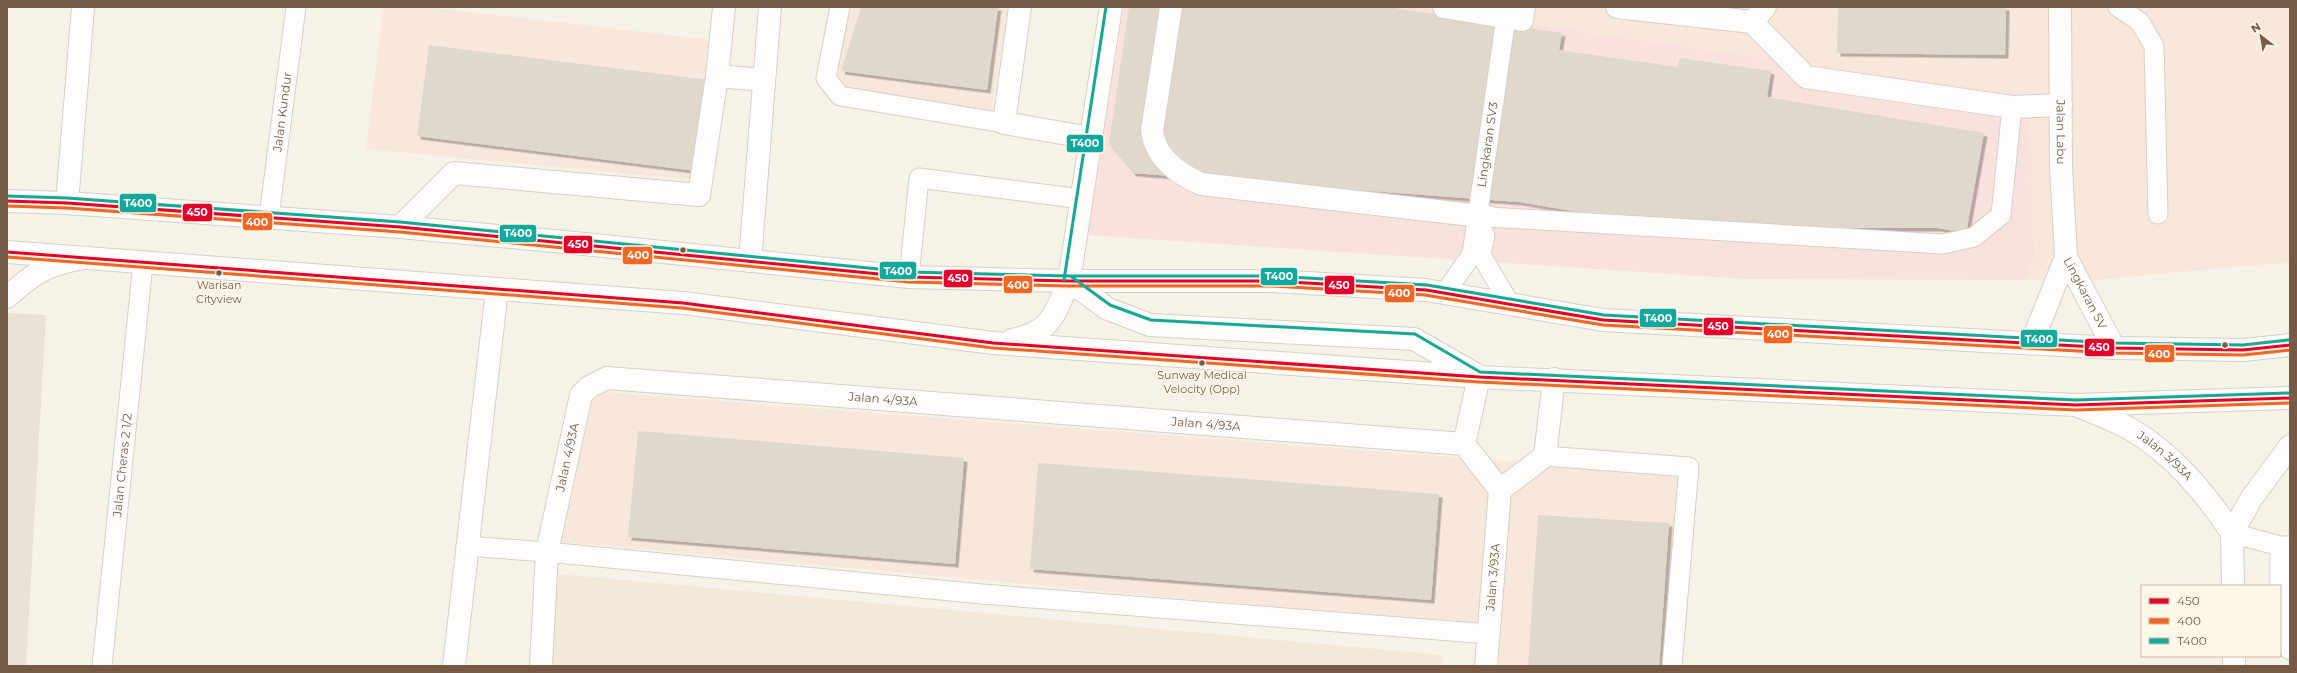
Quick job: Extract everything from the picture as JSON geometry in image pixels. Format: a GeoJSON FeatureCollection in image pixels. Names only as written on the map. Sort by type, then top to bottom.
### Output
{"type":"FeatureCollection","features":[{"type":"Feature","properties":{"kind":"street"},"geometry":{"type":"LineString","coordinates":[[67,203],[83,7]]}},
{"type":"Feature","properties":{"kind":"street"},"geometry":{"type":"LineString","coordinates":[[400,228],[454,173],[699,195],[717,76],[724,7]]}},
{"type":"Feature","properties":{"kind":"street"},"geometry":{"type":"LineString","coordinates":[[750,261],[770,7]]}},
{"type":"Feature","properties":{"kind":"street"},"geometry":{"type":"LineString","coordinates":[[1020,7],[1004,123],[1091,138]]}},
{"type":"Feature","properties":{"kind":"street"},"geometry":{"type":"LineString","coordinates":[[994,343],[1026,337],[1043,330],[1052,316],[1069,281],[1111,7]]}},
{"type":"Feature","properties":{"kind":"street"},"geometry":{"type":"LineString","coordinates":[[1171,7],[1152,131],[1153,139],[1163,158],[1187,178],[1201,184],[1485,213]]}},
{"type":"Feature","properties":{"kind":"street"},"geometry":{"type":"LineString","coordinates":[[1444,7],[1515,12]]}},
{"type":"Feature","properties":{"kind":"street"},"geometry":{"type":"LineString","coordinates":[[1617,7],[1758,14],[1806,77],[2012,106],[2061,105]]}},
{"type":"Feature","properties":{"kind":"street","name":"Jalan Labu"},"geometry":{"type":"LineString","coordinates":[[2060,7],[2061,167],[2066,257]]}},
{"type":"Feature","properties":{"kind":"street"},"geometry":{"type":"LineString","coordinates":[[717,76],[764,80]]}},
{"type":"Feature","properties":{"kind":"street"},"geometry":{"type":"LineString","coordinates":[[7,201],[67,203],[269,217],[554,240],[909,277],[1069,281],[1273,281],[1426,290],[1603,320],[2032,342],[2114,348],[2243,350],[2290,346]]}},
{"type":"Feature","properties":{"kind":"street"},"geometry":{"type":"LineString","coordinates":[[7,252],[683,303],[994,343],[1479,377],[1554,379],[2076,405],[2290,398]]}},
{"type":"Feature","properties":{"kind":"street","name":"Lingkaran SV"},"geometry":{"type":"LineString","coordinates":[[2032,342],[2066,257]]}},
{"type":"Feature","properties":{"kind":"street","name":"Lingkaran SV"},"geometry":{"type":"LineString","coordinates":[[2066,257],[2114,348]]}},
{"type":"Feature","properties":{"kind":"street"},"geometry":{"type":"LineString","coordinates":[[7,297],[31,276],[57,263],[82,258]]}},
{"type":"Feature","properties":{"kind":"street"},"geometry":{"type":"LineString","coordinates":[[1069,281],[1108,309],[1150,325],[1414,339],[1479,377]]}},
{"type":"Feature","properties":{"kind":"street"},"geometry":{"type":"LineString","coordinates":[[454,666],[466,546],[497,289]]}},
{"type":"Feature","properties":{"kind":"street"},"geometry":{"type":"LineString","coordinates":[[1479,377],[1464,444],[1500,490],[1545,456],[1554,379]]}},
{"type":"Feature","properties":{"kind":"street","name":"Jalan 4/93A"},"geometry":{"type":"LineString","coordinates":[[541,666],[547,552],[581,395],[589,386],[607,378],[1464,444]]}},
{"type":"Feature","properties":{"kind":"street","name":"Jalan 3/93A"},"geometry":{"type":"LineString","coordinates":[[2076,405],[2132,430],[2157,447],[2180,467],[2218,511],[2232,533]]}},
{"type":"Feature","properties":{"kind":"street"},"geometry":{"type":"LineString","coordinates":[[2233,585],[2232,533],[2251,499],[2290,446]]}},
{"type":"Feature","properties":{"kind":"street","name":"Jalan 3/93A"},"geometry":{"type":"LineString","coordinates":[[1486,666],[1500,490]]}},
{"type":"Feature","properties":{"kind":"lane","name":"Jalan Kundur"},"geometry":{"type":"LineString","coordinates":[[269,217],[296,7]]}},
{"type":"Feature","properties":{"kind":"lane"},"geometry":{"type":"LineString","coordinates":[[840,7],[826,78],[840,96],[1004,123]]}},
{"type":"Feature","properties":{"kind":"lane"},"geometry":{"type":"LineString","coordinates":[[2118,7],[2140,22],[2154,46],[2158,214]]}},
{"type":"Feature","properties":{"kind":"lane","name":"Lingkaran SV3"},"geometry":{"type":"LineString","coordinates":[[1510,304],[1482,255],[1485,213],[1515,12]]}},
{"type":"Feature","properties":{"kind":"lane"},"geometry":{"type":"LineString","coordinates":[[1485,213],[1943,244],[1974,237],[2001,215],[2012,106]]}},
{"type":"Feature","properties":{"kind":"lane"},"geometry":{"type":"LineString","coordinates":[[909,277],[919,178],[1082,199]]}},
{"type":"Feature","properties":{"kind":"lane","name":"Lingkaran SV3"},"geometry":{"type":"LineString","coordinates":[[1445,293],[1472,254],[1485,213]]}},
{"type":"Feature","properties":{"kind":"lane","name":"Jalan Cheras 2 1/2"},"geometry":{"type":"LineString","coordinates":[[102,666],[142,263]]}},
{"type":"Feature","properties":{"kind":"lane"},"geometry":{"type":"LineString","coordinates":[[1545,456],[1689,467],[1672,666]]}},
{"type":"Feature","properties":{"kind":"lane"},"geometry":{"type":"LineString","coordinates":[[2232,533],[2285,546],[2281,610]]}},
{"type":"Feature","properties":{"kind":"lane"},"geometry":{"type":"LineString","coordinates":[[466,546],[547,552],[982,594],[1489,634]]}},
{"type":"Feature","properties":{"kind":"lane"},"geometry":{"type":"LineString","coordinates":[[2281,628],[2290,650]]}},
{"type":"Feature","properties":{"kind":"shaded area"},"geometry":{"type":"Polygon","coordinates":[[[383,7],[426,7],[731,42],[714,182],[366,149],[383,7]]]}},
{"type":"Feature","properties":{"kind":"shaded area"},"geometry":{"type":"Polygon","coordinates":[[[849,7],[1009,7],[991,112],[844,88],[836,75],[849,7]]]}},
{"type":"Feature","properties":{"kind":"shaded area"},"geometry":{"type":"Polygon","coordinates":[[[1124,7],[2290,7],[2290,262],[2094,280],[1747,279],[1088,235],[1124,7]]]}},
{"type":"Feature","properties":{"kind":"shaded area"},"geometry":{"type":"Polygon","coordinates":[[[1124,7],[1408,7],[2029,96],[2034,260],[2024,280],[1747,279],[1088,235],[1124,7]]]}},
{"type":"Feature","properties":{"kind":"shaded area"},"geometry":{"type":"Polygon","coordinates":[[[7,313],[46,315],[26,666],[7,666],[7,313]]]}},
{"type":"Feature","properties":{"kind":"shaded area"},"geometry":{"type":"Polygon","coordinates":[[[603,392],[1678,474],[1663,666],[1497,666],[1500,627],[562,542],[591,403],[603,392]]]}},
{"type":"Feature","properties":{"kind":"shaded area"},"geometry":{"type":"Polygon","coordinates":[[[558,574],[1443,655],[1441,666],[549,666],[558,574]]]}},
{"type":"Feature","properties":{"kind":"building"},"geometry":{"type":"Polygon","coordinates":[[[861,7],[998,7],[987,90],[841,71],[861,7]]]}},
{"type":"Feature","properties":{"kind":"building"},"geometry":{"type":"Polygon","coordinates":[[[1129,7],[1387,7],[1562,33],[1559,50],[1678,67],[1680,58],[1771,71],[1767,97],[1984,133],[1966,233],[1938,228],[1673,228],[1519,202],[1133,173],[1109,144],[1129,7]]]}},
{"type":"Feature","properties":{"kind":"building"},"geometry":{"type":"Polygon","coordinates":[[[1838,7],[2006,7],[2005,55],[1837,53],[1838,7]]]}},
{"type":"Feature","properties":{"kind":"building"},"geometry":{"type":"Polygon","coordinates":[[[429,45],[709,80],[697,171],[417,136],[429,45]]]}},
{"type":"Feature","properties":{"kind":"building"},"geometry":{"type":"Polygon","coordinates":[[[638,431],[964,458],[955,564],[628,537],[638,431]]]}},
{"type":"Feature","properties":{"kind":"building"},"geometry":{"type":"Polygon","coordinates":[[[1038,463],[1439,494],[1431,600],[1030,569],[1038,463]]]}},
{"type":"Feature","properties":{"kind":"building"},"geometry":{"type":"Polygon","coordinates":[[[1538,515],[1669,523],[1659,666],[1528,666],[1538,515]]]}},
{"type":"Feature","properties":{"kind":"transit line","name":"T400"},"geometry":{"type":"LineString","coordinates":[[1064,280],[1106,7]]}},
{"type":"Feature","properties":{"kind":"transit line","name":"T400"},"geometry":{"type":"LineString","coordinates":[[7,196],[67,198],[400,222],[909,272],[1069,276],[1273,276],[1427,285],[1604,315],[2114,343],[2243,345],[2289,340]]}},
{"type":"Feature","properties":{"kind":"transit line","name":"450"},"geometry":{"type":"LineString","coordinates":[[7,201],[67,203],[400,227],[909,277],[1069,281],[1273,281],[1426,290],[1603,320],[2114,348],[2243,350],[2290,345]]}},
{"type":"Feature","properties":{"kind":"transit line","name":"400"},"geometry":{"type":"LineString","coordinates":[[7,206],[67,208],[400,232],[909,282],[1069,286],[1273,286],[1425,295],[1603,325],[2114,353],[2243,355],[2290,350]]}},
{"type":"Feature","properties":{"kind":"transit line","name":"450"},"geometry":{"type":"LineString","coordinates":[[7,252],[683,303],[993,343],[1479,377],[2076,405],[2290,398]]}},
{"type":"Feature","properties":{"kind":"transit line","name":"400"},"geometry":{"type":"LineString","coordinates":[[7,257],[682,308],[993,348],[1479,382],[2076,410],[2290,403]]}},
{"type":"Feature","properties":{"kind":"transit line","name":"T400"},"geometry":{"type":"LineString","coordinates":[[1072,277],[1110,305],[1151,320],[1415,334],[1480,372],[2076,400],[2290,393]]}},
{"type":"Feature","properties":{"kind":"place","name":"Warisan Cityview"},"geometry":{"type":"Point","coordinates":[219,273]}},
{"type":"Feature","properties":{"kind":"place","name":"Sunway Medical Velocity (Opp)"},"geometry":{"type":"Point","coordinates":[1202,363]}}]}
